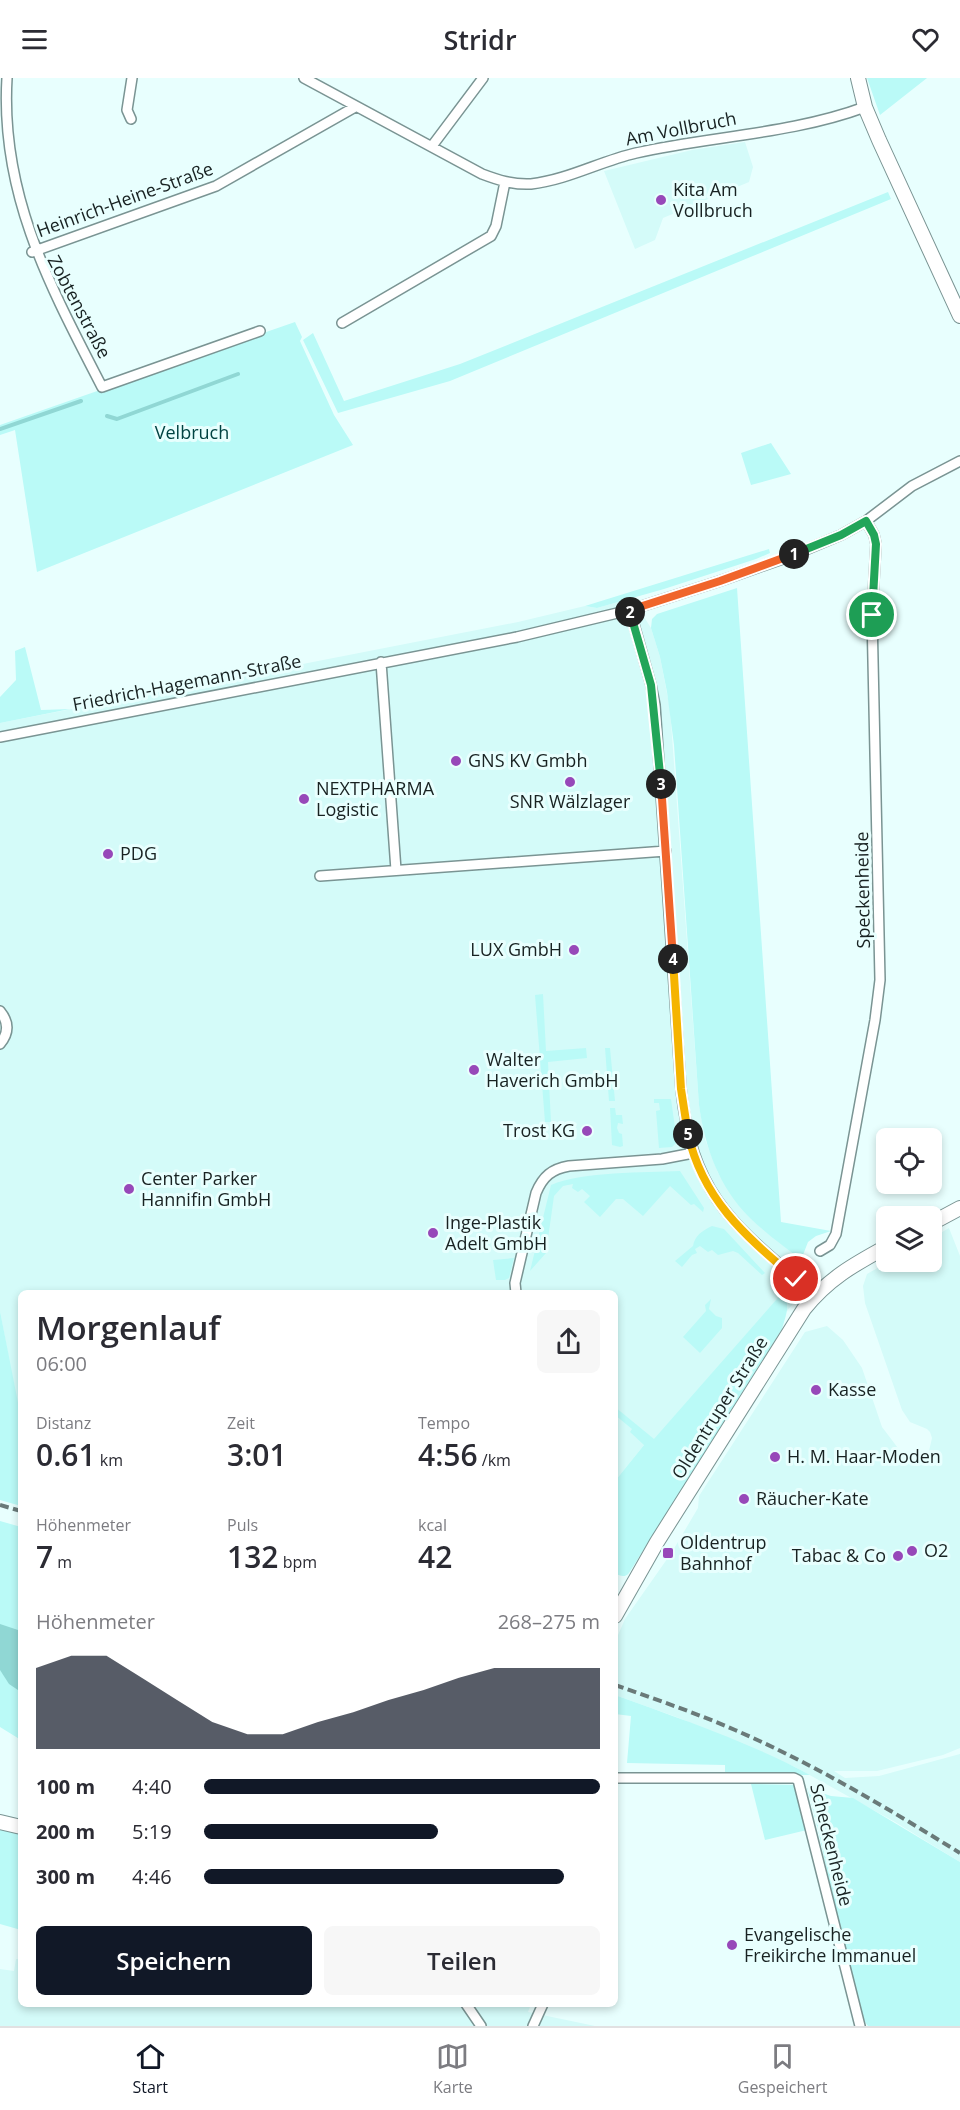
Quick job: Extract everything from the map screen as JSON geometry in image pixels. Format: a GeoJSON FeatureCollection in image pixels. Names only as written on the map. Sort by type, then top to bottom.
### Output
{"type":"FeatureCollection","features":[{"type":"Feature","properties":{"kind":"street","name":"Zobtenstraße"},"geometry":{"type":"LineString","coordinates":[[7,78],[3,118],[12,197],[32,252],[102,387],[260,331]]}},
{"type":"Feature","properties":{"kind":"street"},"geometry":{"type":"LineString","coordinates":[[131,119],[127,110],[132,78]]}},
{"type":"Feature","properties":{"kind":"street","name":"Am Vollbruch"},"geometry":{"type":"LineString","coordinates":[[304,78],[482,174],[505,182],[520,184],[546,181],[634,153],[819,121],[865,107]]}},
{"type":"Feature","properties":{"kind":"street"},"geometry":{"type":"LineString","coordinates":[[432,146],[483,78]]}},
{"type":"Feature","properties":{"kind":"street"},"geometry":{"type":"LineString","coordinates":[[858,78],[865,107],[960,316]]}},
{"type":"Feature","properties":{"kind":"street","name":"Heinrich-Heine-Straße"},"geometry":{"type":"LineString","coordinates":[[32,252],[206,190],[355,106]]}},
{"type":"Feature","properties":{"kind":"street"},"geometry":{"type":"LineString","coordinates":[[342,323],[491,236],[496,226],[505,182]]}},
{"type":"Feature","properties":{"kind":"street","name":"Friedrich-Hagemann-Straße"},"geometry":{"type":"LineString","coordinates":[[0,737],[526,635],[630,610],[791,556],[841,535],[866,521],[912,486],[960,461]]}},
{"type":"Feature","properties":{"kind":"street","name":"Speckenheide"},"geometry":{"type":"LineString","coordinates":[[820,1251],[830,1245],[836,1233],[875,1020],[880,980],[872,615],[876,544],[866,521]]}},
{"type":"Feature","properties":{"kind":"street"},"geometry":{"type":"LineString","coordinates":[[630,610],[655,705],[681,1089],[685,1121],[693,1153],[701,1174],[721,1208],[758,1246],[815,1295]]}},
{"type":"Feature","properties":{"kind":"street"},"geometry":{"type":"LineString","coordinates":[[381,662],[396,870]]}},
{"type":"Feature","properties":{"kind":"street"},"geometry":{"type":"LineString","coordinates":[[320,876],[666,851]]}},
{"type":"Feature","properties":{"kind":"street"},"geometry":{"type":"LineString","coordinates":[[0,1011],[6,1018],[7,1029],[6,1036],[0,1044]]}},
{"type":"Feature","properties":{"kind":"street"},"geometry":{"type":"LineString","coordinates":[[516,1290],[515,1283],[536,1193],[547,1174],[557,1168],[569,1166],[662,1159],[693,1153]]}},
{"type":"Feature","properties":{"kind":"street"},"geometry":{"type":"LineString","coordinates":[[942,1218],[960,1208]]}},
{"type":"Feature","properties":{"kind":"street","name":"Oldentruper Straße"},"geometry":{"type":"LineString","coordinates":[[618,1611],[646,1560],[796,1320],[815,1295],[842,1273],[876,1253]]}},
{"type":"Feature","properties":{"kind":"street","name":"Scheckenheide"},"geometry":{"type":"LineString","coordinates":[[618,1778],[794,1778],[798,1780],[860,2026]]}},
{"type":"Feature","properties":{"kind":"street"},"geometry":{"type":"LineString","coordinates":[[0,1822],[18,1826]]}},
{"type":"Feature","properties":{"kind":"street"},"geometry":{"type":"LineString","coordinates":[[468,2007],[481,2026]]}},
{"type":"Feature","properties":{"kind":"street"},"geometry":{"type":"LineString","coordinates":[[533,2026],[542,2007]]}},
{"type":"Feature","properties":{"kind":"shaded area","name":"Kita Am Vollbruch"},"geometry":{"type":"Polygon","coordinates":[[[745,142],[753,167],[749,182],[663,218],[655,240],[635,249],[604,171],[692,150],[745,142]]]}},
{"type":"Feature","properties":{"kind":"shaded area"},"geometry":{"type":"Polygon","coordinates":[[[632,598],[651,628],[660,657],[670,709],[699,1105],[705,1139],[718,1173],[738,1204],[762,1229],[816,1275],[787,1311],[788,1303],[654,1440],[644,1445],[618,1477],[618,1290],[18,1290],[18,1407],[0,1311],[0,723],[518,622],[585,606],[597,608],[632,598]]]}},
{"type":"Feature","properties":{"kind":"shaded area"},"geometry":{"type":"Polygon","coordinates":[[[949,1228],[960,1256],[960,1748],[943,1755],[877,1771],[834,1771],[845,1778],[879,1776],[960,1754],[960,1862],[895,1822],[795,1767],[679,1718],[618,1696],[618,1635],[625,1619],[672,1552],[698,1508],[699,1496],[805,1332],[827,1326],[843,1340],[862,1368],[882,1427],[904,1456],[914,1460],[923,1458],[929,1451],[932,1438],[930,1432],[910,1422],[902,1410],[865,1303],[863,1286],[867,1274],[876,1269],[876,1272],[942,1272],[942,1232],[949,1228]]]}},
{"type":"Feature","properties":{"kind":"shaded area"},"geometry":{"type":"Polygon","coordinates":[[[0,1624],[18,1630],[18,1690],[9,1684],[0,1670],[0,1624]]]}},
{"type":"Feature","properties":{"kind":"shaded area"},"geometry":{"type":"Polygon","coordinates":[[[16,1959],[18,1959],[18,2007],[530,2007],[528,2012],[595,2026],[0,2026],[0,1969],[14,1971],[16,1959]]]}},
{"type":"Feature","properties":{"kind":"green space"},"geometry":{"type":"Polygon","coordinates":[[[867,78],[927,78],[880,115],[867,78]]]}},
{"type":"Feature","properties":{"kind":"green space"},"geometry":{"type":"Polygon","coordinates":[[[888,192],[891,199],[450,381],[338,413],[303,340],[313,333],[344,401],[460,364],[888,192]]]}},
{"type":"Feature","properties":{"kind":"green space","name":"Velbruch"},"geometry":{"type":"Polygon","coordinates":[[[295,322],[302,337],[300,341],[334,415],[353,445],[37,572],[15,430],[0,435],[0,425],[295,322]]]}},
{"type":"Feature","properties":{"kind":"green space"},"geometry":{"type":"Polygon","coordinates":[[[771,443],[791,474],[751,485],[741,453],[771,443]]]}},
{"type":"Feature","properties":{"kind":"green space"},"geometry":{"type":"Polygon","coordinates":[[[769,549],[770,553],[756,559],[664,589],[597,608],[585,606],[769,549]]]}},
{"type":"Feature","properties":{"kind":"green space"},"geometry":{"type":"Polygon","coordinates":[[[737,588],[781,1222],[831,1231],[816,1236],[808,1242],[801,1260],[762,1229],[739,1206],[715,1166],[705,1136],[699,1105],[674,745],[667,692],[651,628],[652,619],[657,614],[737,588]]]}},
{"type":"Feature","properties":{"kind":"green space"},"geometry":{"type":"Polygon","coordinates":[[[25,647],[41,710],[70,709],[0,723],[0,697],[16,680],[15,651],[25,647]]]}},
{"type":"Feature","properties":{"kind":"green space"},"geometry":{"type":"Polygon","coordinates":[[[543,994],[546,1051],[586,1048],[587,1058],[548,1062],[551,1122],[545,1122],[535,995],[543,994]]]}},
{"type":"Feature","properties":{"kind":"green space"},"geometry":{"type":"Polygon","coordinates":[[[605,1048],[610,1048],[615,1101],[609,1101],[605,1048]]]}},
{"type":"Feature","properties":{"kind":"green space"},"geometry":{"type":"Polygon","coordinates":[[[654,1099],[671,1099],[677,1142],[672,1147],[659,1148],[656,1111],[660,1110],[659,1103],[654,1103],[654,1099]]]}},
{"type":"Feature","properties":{"kind":"green space"},"geometry":{"type":"Polygon","coordinates":[[[610,1108],[615,1108],[616,1115],[622,1115],[623,1124],[618,1123],[617,1128],[622,1134],[623,1146],[620,1147],[612,1145],[610,1108]]]}},
{"type":"Feature","properties":{"kind":"green space"},"geometry":{"type":"Polygon","coordinates":[[[680,1171],[704,1208],[703,1212],[694,1204],[691,1205],[670,1186],[643,1216],[623,1199],[616,1199],[600,1217],[584,1202],[590,1196],[582,1189],[578,1192],[572,1188],[573,1184],[563,1186],[554,1196],[546,1253],[530,1271],[551,1185],[564,1180],[596,1175],[680,1171]]]}},
{"type":"Feature","properties":{"kind":"green space"},"geometry":{"type":"Polygon","coordinates":[[[712,1226],[724,1229],[765,1273],[762,1275],[738,1253],[733,1251],[718,1255],[700,1246],[695,1249],[697,1253],[692,1255],[682,1267],[675,1261],[693,1246],[700,1234],[712,1226]]]}},
{"type":"Feature","properties":{"kind":"green space"},"geometry":{"type":"Polygon","coordinates":[[[514,1258],[509,1278],[496,1280],[493,1260],[514,1258]]]}},
{"type":"Feature","properties":{"kind":"green space"},"geometry":{"type":"Polygon","coordinates":[[[783,1292],[787,1305],[782,1329],[629,1573],[622,1576],[618,1574],[618,1477],[644,1445],[630,1432],[632,1429],[618,1417],[618,1409],[654,1439],[783,1292]]]}},
{"type":"Feature","properties":{"kind":"green space"},"geometry":{"type":"Polygon","coordinates":[[[711,1299],[709,1309],[722,1318],[722,1328],[700,1353],[683,1337],[706,1311],[705,1305],[711,1299]]]}},
{"type":"Feature","properties":{"kind":"green space"},"geometry":{"type":"Polygon","coordinates":[[[0,1311],[18,1403],[18,1505],[0,1500],[0,1311]]]}},
{"type":"Feature","properties":{"kind":"green space"},"geometry":{"type":"Polygon","coordinates":[[[0,1521],[18,1526],[18,1738],[0,1727],[0,1521]]]}},
{"type":"Feature","properties":{"kind":"green space"},"geometry":{"type":"Polygon","coordinates":[[[618,1696],[739,1742],[810,1775],[725,1775],[725,1765],[627,1763],[631,1716],[618,1714],[618,1696]]]}},
{"type":"Feature","properties":{"kind":"green space"},"geometry":{"type":"Polygon","coordinates":[[[751,1784],[797,1785],[807,1830],[765,1840],[751,1784]]]}},
{"type":"Feature","properties":{"kind":"green space"},"geometry":{"type":"Polygon","coordinates":[[[807,1788],[831,1796],[853,1798],[960,1862],[960,2026],[868,2026],[865,2022],[848,1964],[807,1788]]]}},
{"type":"Feature","properties":{"kind":"green space"},"geometry":{"type":"Polygon","coordinates":[[[0,1829],[18,1833],[18,1929],[0,1924],[0,1829]]]}},
{"type":"Feature","properties":{"kind":"waterway"},"geometry":{"type":"LineString","coordinates":[[107,416],[117,419],[238,374]]}},
{"type":"Feature","properties":{"kind":"waterway"},"geometry":{"type":"LineString","coordinates":[[0,429],[81,401]]}},
{"type":"Feature","properties":{"kind":"railway"},"geometry":{"type":"LineString","coordinates":[[0,1505],[18,1510]]}},
{"type":"Feature","properties":{"kind":"railway"},"geometry":{"type":"LineString","coordinates":[[618,1686],[720,1724],[793,1757],[878,1803],[960,1853]]}},
{"type":"Feature","properties":{"kind":"place","name":"Kita Am Vollbruch"},"geometry":{"type":"Point","coordinates":[661,200]}},
{"type":"Feature","properties":{"kind":"place","name":"GNS KV Gmbh"},"geometry":{"type":"Point","coordinates":[456,761]}},
{"type":"Feature","properties":{"kind":"place","name":"SNR Wälzlager"},"geometry":{"type":"Point","coordinates":[570,782]}},
{"type":"Feature","properties":{"kind":"place","name":"NEXTPHARMA Logistic"},"geometry":{"type":"Point","coordinates":[304,799]}},
{"type":"Feature","properties":{"kind":"place","name":"PDG"},"geometry":{"type":"Point","coordinates":[108,854]}},
{"type":"Feature","properties":{"kind":"place","name":"LUX GmbH"},"geometry":{"type":"Point","coordinates":[574,950]}},
{"type":"Feature","properties":{"kind":"place","name":"Walter Haverich GmbH"},"geometry":{"type":"Point","coordinates":[474,1070]}},
{"type":"Feature","properties":{"kind":"place","name":"Trost KG"},"geometry":{"type":"Point","coordinates":[587,1131]}},
{"type":"Feature","properties":{"kind":"place","name":"Center Parker Hannifin GmbH"},"geometry":{"type":"Point","coordinates":[129,1189]}},
{"type":"Feature","properties":{"kind":"place","name":"Inge-Plastik Adelt GmbH"},"geometry":{"type":"Point","coordinates":[433,1233]}},
{"type":"Feature","properties":{"kind":"place","name":"Kasse"},"geometry":{"type":"Point","coordinates":[816,1390]}},
{"type":"Feature","properties":{"kind":"place","name":"H. M. Haar-Moden"},"geometry":{"type":"Point","coordinates":[775,1457]}},
{"type":"Feature","properties":{"kind":"place","name":"Räucher-Kate"},"geometry":{"type":"Point","coordinates":[744,1499]}},
{"type":"Feature","properties":{"kind":"place","name":"O2"},"geometry":{"type":"Point","coordinates":[912,1551]}},
{"type":"Feature","properties":{"kind":"place","name":"Oldentrup Bahnhof"},"geometry":{"type":"Point","coordinates":[668,1553]}},
{"type":"Feature","properties":{"kind":"place","name":"Tabac & Co"},"geometry":{"type":"Point","coordinates":[898,1556]}},
{"type":"Feature","properties":{"kind":"place","name":"Evangelische Freikirche Immanuel"},"geometry":{"type":"Point","coordinates":[732,1945]}},
{"type":"Feature","properties":{"kind":"route"},"geometry":{"type":"LineString","coordinates":[[796,1279],[744,1233],[721,1208],[701,1174],[688,1138],[681,1089],[655,705],[630,610],[791,556],[841,535],[866,521],[876,544],[872,615]]}}]}
